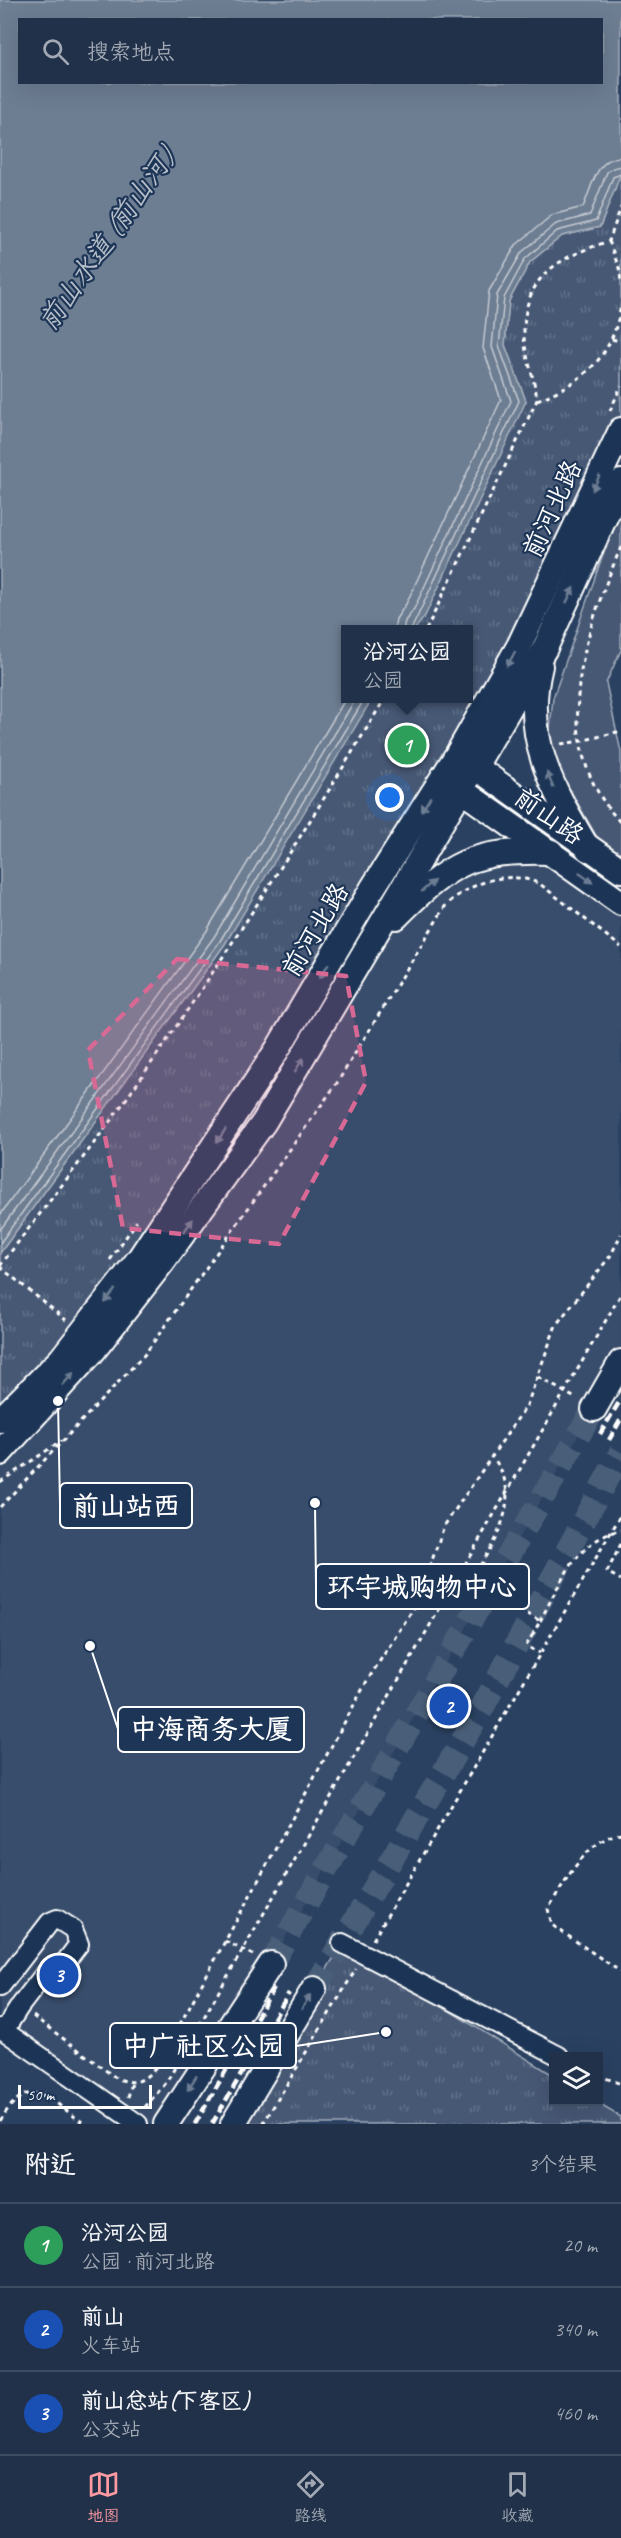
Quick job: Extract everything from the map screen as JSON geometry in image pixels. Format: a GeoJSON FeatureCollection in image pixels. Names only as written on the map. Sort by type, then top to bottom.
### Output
{"type":"FeatureCollection","features":[{"type":"Feature","properties":{"kind":"main road","name":"前河北路"},"geometry":{"type":"LineString","coordinates":[[466,761],[519,646],[614,424]]}},
{"type":"Feature","properties":{"kind":"main road","name":"前河北路"},"geometry":{"type":"LineString","coordinates":[[0,1420],[61,1359],[139,1259],[277,1050],[372,889],[452,783],[545,648],[621,482]]}},
{"type":"Feature","properties":{"kind":"main road"},"geometry":{"type":"LineString","coordinates":[[545,648],[537,682],[535,715],[538,746],[549,779],[561,804],[588,849]]}},
{"type":"Feature","properties":{"kind":"main road","name":"前山路"},"geometry":{"type":"LineString","coordinates":[[466,761],[588,849],[621,870]]}},
{"type":"Feature","properties":{"kind":"main road","name":"前河北路"},"geometry":{"type":"LineString","coordinates":[[0,1453],[94,1350],[168,1254],[264,1122],[371,942],[452,783]]}},
{"type":"Feature","properties":{"kind":"main road","name":"前山路"},"geometry":{"type":"LineString","coordinates":[[452,783],[621,903]]}},
{"type":"Feature","properties":{"kind":"main road"},"geometry":{"type":"LineString","coordinates":[[371,942],[429,884],[453,867],[479,857],[504,852],[552,852]]}},
{"type":"Feature","properties":{"kind":"main road"},"geometry":{"type":"LineString","coordinates":[[594,1409],[621,1362]]}},
{"type":"Feature","properties":{"kind":"main road"},"geometry":{"type":"LineString","coordinates":[[166,2124],[271,1964]]}},
{"type":"Feature","properties":{"kind":"main road"},"geometry":{"type":"LineString","coordinates":[[233,2124],[314,1989]]}},
{"type":"Feature","properties":{"kind":"lane"},"geometry":{"type":"LineString","coordinates":[[0,1987],[50,1922],[57,1919],[73,1929],[79,1944],[60,1972],[54,1977],[43,1976],[2,2030],[135,2122]]}},
{"type":"Feature","properties":{"kind":"lane"},"geometry":{"type":"LineString","coordinates":[[342,1943],[551,2052]]}},
{"type":"Feature","properties":{"kind":"path"},"geometry":{"type":"LineString","coordinates":[[621,207],[609,241],[620,271],[621,283]]}},
{"type":"Feature","properties":{"kind":"path"},"geometry":{"type":"LineString","coordinates":[[428,625],[537,400],[524,337],[525,316],[534,288],[547,270],[567,255],[609,241]]}},
{"type":"Feature","properties":{"kind":"path"},"geometry":{"type":"LineString","coordinates":[[537,400],[556,393],[590,370],[612,339],[621,303]]}},
{"type":"Feature","properties":{"kind":"path"},"geometry":{"type":"LineString","coordinates":[[612,339],[621,342]]}},
{"type":"Feature","properties":{"kind":"path"},"geometry":{"type":"LineString","coordinates":[[614,424],[621,386]]}},
{"type":"Feature","properties":{"kind":"path"},"geometry":{"type":"LineString","coordinates":[[621,547],[606,582],[587,639],[578,682],[581,741],[592,782],[603,805],[621,823]]}},
{"type":"Feature","properties":{"kind":"path"},"geometry":{"type":"LineString","coordinates":[[74,1312],[67,1321],[0,1266],[128,1097],[197,996],[383,703]]}},
{"type":"Feature","properties":{"kind":"path"},"geometry":{"type":"LineString","coordinates":[[538,746],[581,741],[621,731]]}},
{"type":"Feature","properties":{"kind":"path"},"geometry":{"type":"LineString","coordinates":[[0,1507],[145,1354],[337,1083],[446,905],[460,892],[481,883],[502,878],[525,877],[540,884],[621,947]]}},
{"type":"Feature","properties":{"kind":"path"},"geometry":{"type":"LineString","coordinates":[[107,1264],[140,1217]]}},
{"type":"Feature","properties":{"kind":"path"},"geometry":{"type":"LineString","coordinates":[[20,2006],[116,2078],[132,2083],[143,2080],[156,2068],[367,1681],[417,1604],[444,1526],[526,1405],[556,1325],[611,1255],[621,1234]]}},
{"type":"Feature","properties":{"kind":"path"},"geometry":{"type":"LineString","coordinates":[[135,2122],[166,2083],[621,1294]]}},
{"type":"Feature","properties":{"kind":"path"},"geometry":{"type":"LineString","coordinates":[[538,1376],[594,1409]]}},
{"type":"Feature","properties":{"kind":"path"},"geometry":{"type":"LineString","coordinates":[[0,1482],[66,1437]]}},
{"type":"Feature","properties":{"kind":"path"},"geometry":{"type":"LineString","coordinates":[[447,1597],[458,1604],[498,1532],[506,1510],[507,1491],[502,1472],[492,1456]]}},
{"type":"Feature","properties":{"kind":"path"},"geometry":{"type":"LineString","coordinates":[[263,2124],[621,1515]]}},
{"type":"Feature","properties":{"kind":"path"},"geometry":{"type":"LineString","coordinates":[[540,1653],[526,1646],[568,1569],[585,1548],[610,1533],[621,1530]]}},
{"type":"Feature","properties":{"kind":"path"},"geometry":{"type":"LineString","coordinates":[[621,1544],[607,1572],[621,1580]]}},
{"type":"Feature","properties":{"kind":"path"},"geometry":{"type":"LineString","coordinates":[[471,1581],[540,1621]]}},
{"type":"Feature","properties":{"kind":"path"},"geometry":{"type":"LineString","coordinates":[[621,1833],[593,1846],[571,1871],[548,1909],[552,1925],[621,1972]]}},
{"type":"Feature","properties":{"kind":"path"},"geometry":{"type":"LineString","coordinates":[[225,1941],[271,1964]]}},
{"type":"Feature","properties":{"kind":"path"},"geometry":{"type":"LineString","coordinates":[[603,2077],[621,2084]]}},
{"type":"Feature","properties":{"kind":"path"},"geometry":{"type":"LineString","coordinates":[[0,2121],[18,2096],[31,2092],[45,2097],[85,2124]]}},
{"type":"Feature","properties":{"kind":"highlighted area"},"geometry":{"type":"Polygon","coordinates":[[[177,959],[346,976],[366,1082],[279,1244],[123,1228],[88,1050],[177,959]]]}},
{"type":"Feature","properties":{"kind":"shaded area"},"geometry":{"type":"Polygon","coordinates":[[[526,852],[621,903],[621,1362],[270,1964],[165,2124],[138,2124],[0,2028],[0,1448],[94,1350],[372,942],[429,884],[526,852]]]}},
{"type":"Feature","properties":{"kind":"green space"},"geometry":{"type":"Polygon","coordinates":[[[621,173],[621,442],[526,662],[429,827],[106,1300],[0,1409],[0,1253],[225,944],[359,703],[473,703],[473,625],[401,625],[526,401],[505,345],[509,301],[530,262],[562,236],[600,227],[621,173]]]}},
{"type":"Feature","properties":{"kind":"green space"},"geometry":{"type":"Polygon","coordinates":[[[621,512],[621,650],[606,683],[621,752],[621,854],[597,837],[561,774],[549,740],[553,698],[600,563],[621,512]]]}},
{"type":"Feature","properties":{"kind":"green space"},"geometry":{"type":"Polygon","coordinates":[[[342,1944],[549,2073],[549,2106],[602,2106],[621,2117],[621,2124],[233,2124],[342,1944]]]}},
{"type":"Feature","properties":{"kind":"water","name":"前山水道 (前山河)"},"geometry":{"type":"Polygon","coordinates":[[[0,0],[621,0],[621,173],[600,227],[562,236],[530,262],[509,301],[505,345],[526,401],[425,616],[418,625],[341,625],[341,703],[370,703],[225,944],[0,1253],[0,0]]]}},
{"type":"Feature","properties":{"kind":"tunnel"},"geometry":{"type":"LineString","coordinates":[[271,1964],[594,1409]]}},
{"type":"Feature","properties":{"kind":"tunnel"},"geometry":{"type":"LineString","coordinates":[[314,1989],[481,1710],[621,1452]]}},
{"type":"Feature","properties":{"kind":"railway"},"geometry":{"type":"LineString","coordinates":[[600,1434],[621,1399]]}},
{"type":"Feature","properties":{"kind":"railway"},"geometry":{"type":"LineString","coordinates":[[609,1440],[621,1419]]}},
{"type":"Feature","properties":{"kind":"railway"},"geometry":{"type":"LineString","coordinates":[[195,2124],[276,1984]]}},
{"type":"Feature","properties":{"kind":"railway"},"geometry":{"type":"LineString","coordinates":[[212,2124],[289,1993]]}},
{"type":"Feature","properties":{"kind":"place","name":"沿河公园"},"geometry":{"type":"Point","coordinates":[407,745]}},
{"type":"Feature","properties":{"kind":"place","name":"前山站西"},"geometry":{"type":"Point","coordinates":[58,1401]}},
{"type":"Feature","properties":{"kind":"place","name":"环宇城购物中心"},"geometry":{"type":"Point","coordinates":[315,1503]}},
{"type":"Feature","properties":{"kind":"place","name":"中海商务大厦"},"geometry":{"type":"Point","coordinates":[90,1646]}},
{"type":"Feature","properties":{"kind":"place","name":"前山"},"geometry":{"type":"Point","coordinates":[449,1706]}},
{"type":"Feature","properties":{"kind":"place","name":"前山总站(下客区)"},"geometry":{"type":"Point","coordinates":[59,1975]}},
{"type":"Feature","properties":{"kind":"place","name":"中广社区公园"},"geometry":{"type":"Point","coordinates":[386,2032]}}]}
